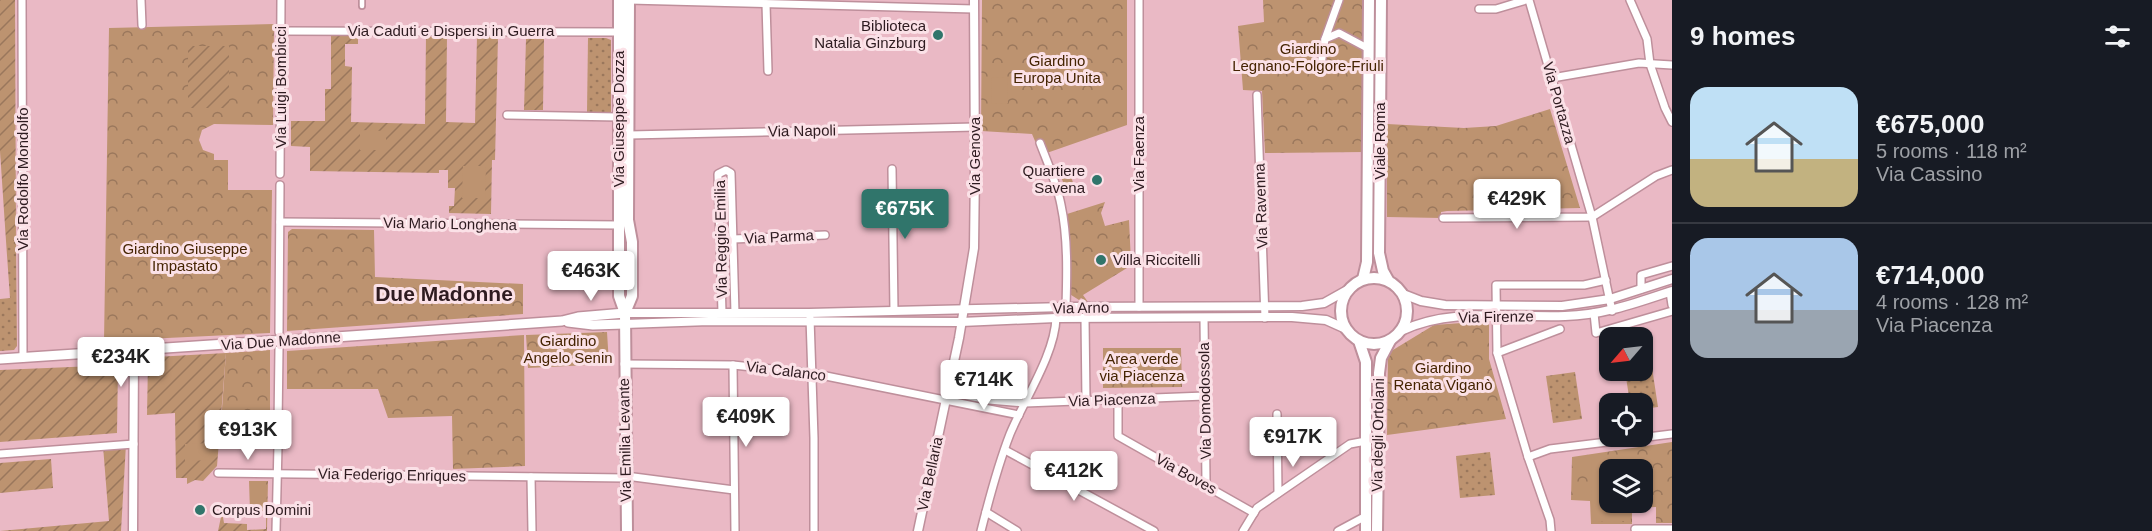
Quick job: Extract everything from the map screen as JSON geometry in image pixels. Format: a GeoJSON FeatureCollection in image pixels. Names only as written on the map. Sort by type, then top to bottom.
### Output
{"type":"FeatureCollection","features":[{"type":"Feature","properties":{"kind":"main road","name":"Via Giuseppe Dozza"},"geometry":{"type":"LineString","coordinates":[[619,0],[619,117],[624,223],[632,243],[632,296],[625,318]]}},
{"type":"Feature","properties":{"kind":"main road","name":"Via Giuseppe Dozza"},"geometry":{"type":"LineString","coordinates":[[625,318],[619,296],[619,239],[624,223],[629,135],[629,0]]}},
{"type":"Feature","properties":{"kind":"main road","name":"Viale Roma"},"geometry":{"type":"LineString","coordinates":[[1363,279],[1367,262],[1370,0]]}},
{"type":"Feature","properties":{"kind":"main road","name":"Viale Roma"},"geometry":{"type":"LineString","coordinates":[[1381,0],[1379,253],[1383,272],[1388,280]]}},
{"type":"Feature","properties":{"kind":"main road"},"geometry":{"type":"LineString","coordinates":[[1363,279],[1388,280],[1403,294],[1408,312],[1407,319],[1401,331],[1390,341],[1374,345],[1359,340],[1346,329],[1341,313],[1344,297],[1348,289],[1363,279]]}},
{"type":"Feature","properties":{"kind":"main road","name":"Via Due Madonne"},"geometry":{"type":"LineString","coordinates":[[0,359],[562,321],[578,317],[625,318]]}},
{"type":"Feature","properties":{"kind":"main road","name":"Via Emilia Levante"},"geometry":{"type":"LineString","coordinates":[[625,318],[627,531]]}},
{"type":"Feature","properties":{"kind":"main road","name":"Via degli Ortolani"},"geometry":{"type":"LineString","coordinates":[[1359,340],[1366,362],[1366,531]]}},
{"type":"Feature","properties":{"kind":"main road","name":"Via degli Ortolani"},"geometry":{"type":"LineString","coordinates":[[1377,531],[1380,358],[1390,341]]}},
{"type":"Feature","properties":{"kind":"street","name":"Via Rodolfo Mondolfo"},"geometry":{"type":"LineString","coordinates":[[22,0],[24,358]]}},
{"type":"Feature","properties":{"kind":"street"},"geometry":{"type":"LineString","coordinates":[[141,0],[142,25]]}},
{"type":"Feature","properties":{"kind":"street","name":"Via Luigi Bombicci"},"geometry":{"type":"LineString","coordinates":[[280,174],[281,0]]}},
{"type":"Feature","properties":{"kind":"street"},"geometry":{"type":"LineString","coordinates":[[629,0],[766,4],[974,5]]}},
{"type":"Feature","properties":{"kind":"street","name":"Via Faenza"},"geometry":{"type":"LineString","coordinates":[[1139,0],[1139,307]]}},
{"type":"Feature","properties":{"kind":"street"},"geometry":{"type":"LineString","coordinates":[[1320,71],[1325,39],[1339,0]]}},
{"type":"Feature","properties":{"kind":"street"},"geometry":{"type":"LineString","coordinates":[[1479,9],[1496,9],[1528,0]]}},
{"type":"Feature","properties":{"kind":"street","name":"Via Portazza"},"geometry":{"type":"LineString","coordinates":[[1528,0],[1592,217],[1612,311]]}},
{"type":"Feature","properties":{"kind":"street"},"geometry":{"type":"LineString","coordinates":[[1630,0],[1647,39],[1650,64],[1672,122]]}},
{"type":"Feature","properties":{"kind":"street"},"geometry":{"type":"LineString","coordinates":[[766,4],[768,71]]}},
{"type":"Feature","properties":{"kind":"street","name":"Via Genova"},"geometry":{"type":"LineString","coordinates":[[962,311],[975,232],[974,5]]}},
{"type":"Feature","properties":{"kind":"street","name":"Via Caduti e Dispersi in Guerra"},"geometry":{"type":"LineString","coordinates":[[282,31],[619,32]]}},
{"type":"Feature","properties":{"kind":"street"},"geometry":{"type":"LineString","coordinates":[[1325,39],[1339,33],[1369,49]]}},
{"type":"Feature","properties":{"kind":"street"},"geometry":{"type":"LineString","coordinates":[[1552,78],[1639,63],[1672,65]]}},
{"type":"Feature","properties":{"kind":"street","name":"Via Ravenna"},"geometry":{"type":"LineString","coordinates":[[1257,95],[1264,318]]}},
{"type":"Feature","properties":{"kind":"street"},"geometry":{"type":"LineString","coordinates":[[507,115],[619,117]]}},
{"type":"Feature","properties":{"kind":"street","name":"Via Napoli"},"geometry":{"type":"LineString","coordinates":[[629,135],[975,127]]}},
{"type":"Feature","properties":{"kind":"street"},"geometry":{"type":"LineString","coordinates":[[1040,143],[1054,178],[1061,205],[1066,260],[1066,307]]}},
{"type":"Feature","properties":{"kind":"street"},"geometry":{"type":"LineString","coordinates":[[892,169],[894,311]]}},
{"type":"Feature","properties":{"kind":"street","name":"Via Reggio Emilia"},"geometry":{"type":"LineString","coordinates":[[722,313],[718,174],[726,170],[731,173],[735,313]]}},
{"type":"Feature","properties":{"kind":"street"},"geometry":{"type":"LineString","coordinates":[[1443,218],[1592,217],[1656,176],[1672,170]]}},
{"type":"Feature","properties":{"kind":"street"},"geometry":{"type":"LineString","coordinates":[[279,332],[280,185]]}},
{"type":"Feature","properties":{"kind":"street","name":"Via Mario Longhena"},"geometry":{"type":"LineString","coordinates":[[280,222],[624,223]]}},
{"type":"Feature","properties":{"kind":"street","name":"Via Parma"},"geometry":{"type":"LineString","coordinates":[[733,239],[825,234]]}},
{"type":"Feature","properties":{"kind":"street"},"geometry":{"type":"LineString","coordinates":[[1641,289],[1641,275],[1672,266]]}},
{"type":"Feature","properties":{"kind":"street","name":"Via Firenze"},"geometry":{"type":"LineString","coordinates":[[1403,294],[1411,299],[1432,304],[1570,305],[1610,299],[1672,279]]}},
{"type":"Feature","properties":{"kind":"street","name":"Via Firenze"},"geometry":{"type":"LineString","coordinates":[[1495,306],[1496,285],[1584,285],[1606,280]]}},
{"type":"Feature","properties":{"kind":"street","name":"Via Arno"},"geometry":{"type":"LineString","coordinates":[[625,318],[709,321],[810,318],[894,311],[1066,307],[1316,306],[1334,299],[1348,289]]}},
{"type":"Feature","properties":{"kind":"street","name":"Via Firenze"},"geometry":{"type":"LineString","coordinates":[[1401,331],[1432,319],[1564,316],[1612,311],[1671,292],[1672,305]]}},
{"type":"Feature","properties":{"kind":"street"},"geometry":{"type":"LineString","coordinates":[[1495,306],[1497,353],[1528,457],[1550,520],[1551,531]]}},
{"type":"Feature","properties":{"kind":"street","name":"Via Bellaria"},"geometry":{"type":"LineString","coordinates":[[918,531],[947,397],[962,311]]}},
{"type":"Feature","properties":{"kind":"street"},"geometry":{"type":"LineString","coordinates":[[1594,313],[1596,333],[1672,311]]}},
{"type":"Feature","properties":{"kind":"street","name":"Via Arno"},"geometry":{"type":"LineString","coordinates":[[625,318],[722,313],[961,322],[1056,318],[1264,318],[1326,320],[1346,329]]}},
{"type":"Feature","properties":{"kind":"street"},"geometry":{"type":"LineString","coordinates":[[810,318],[814,531]]}},
{"type":"Feature","properties":{"kind":"street"},"geometry":{"type":"LineString","coordinates":[[981,531],[1005,450],[1050,345],[1056,318]]}},
{"type":"Feature","properties":{"kind":"street"},"geometry":{"type":"LineString","coordinates":[[1085,318],[1086,400]]}},
{"type":"Feature","properties":{"kind":"street","name":"Via Domodossola"},"geometry":{"type":"LineString","coordinates":[[1204,318],[1206,481],[1204,484]]}},
{"type":"Feature","properties":{"kind":"street"},"geometry":{"type":"LineString","coordinates":[[1497,353],[1560,329]]}},
{"type":"Feature","properties":{"kind":"street"},"geometry":{"type":"LineString","coordinates":[[278,426],[279,349]]}},
{"type":"Feature","properties":{"kind":"street"},"geometry":{"type":"LineString","coordinates":[[133,531],[134,351]]}},
{"type":"Feature","properties":{"kind":"street","name":"Via Calanco"},"geometry":{"type":"LineString","coordinates":[[624,364],[733,365],[811,373],[947,397]]}},
{"type":"Feature","properties":{"kind":"street"},"geometry":{"type":"LineString","coordinates":[[733,365],[735,531]]}},
{"type":"Feature","properties":{"kind":"street","name":"Via Piacenza"},"geometry":{"type":"LineString","coordinates":[[947,397],[1025,403],[1205,396]]}},
{"type":"Feature","properties":{"kind":"street"},"geometry":{"type":"LineString","coordinates":[[947,397],[1020,415]]}},
{"type":"Feature","properties":{"kind":"street","name":"Via Boves"},"geometry":{"type":"LineString","coordinates":[[1118,399],[1118,436],[1254,513]]}},
{"type":"Feature","properties":{"kind":"street"},"geometry":{"type":"LineString","coordinates":[[1277,414],[1278,493]]}},
{"type":"Feature","properties":{"kind":"street"},"geometry":{"type":"LineString","coordinates":[[1528,457],[1542,451],[1569,446],[1672,434]]}},
{"type":"Feature","properties":{"kind":"street"},"geometry":{"type":"LineString","coordinates":[[1243,531],[1257,508],[1350,444],[1366,441]]}},
{"type":"Feature","properties":{"kind":"street"},"geometry":{"type":"LineString","coordinates":[[0,454],[134,444]]}},
{"type":"Feature","properties":{"kind":"street"},"geometry":{"type":"LineString","coordinates":[[276,531],[278,445]]}},
{"type":"Feature","properties":{"kind":"street"},"geometry":{"type":"LineString","coordinates":[[1005,450],[1154,531]]}},
{"type":"Feature","properties":{"kind":"street","name":"Via Federigo Enriques"},"geometry":{"type":"LineString","coordinates":[[218,474],[626,477],[735,490]]}},
{"type":"Feature","properties":{"kind":"street"},"geometry":{"type":"LineString","coordinates":[[531,477],[532,531]]}},
{"type":"Feature","properties":{"kind":"street"},"geometry":{"type":"LineString","coordinates":[[986,512],[1017,531]]}},
{"type":"Feature","properties":{"kind":"street"},"geometry":{"type":"LineString","coordinates":[[1338,531],[1366,516]]}},
{"type":"Feature","properties":{"kind":"street"},"geometry":{"type":"LineString","coordinates":[[1635,530],[1672,529]]}},
{"type":"Feature","properties":{"kind":"green space"},"geometry":{"type":"Polygon","coordinates":[[[0,0],[15,0],[16,241],[6,241],[0,151],[0,0]]]}},
{"type":"Feature","properties":{"kind":"green space","name":"Giardino Europa Unita"},"geometry":{"type":"Polygon","coordinates":[[[982,0],[1127,0],[1127,125],[1041,155],[1032,134],[981,131],[982,0]]]}},
{"type":"Feature","properties":{"kind":"green space","name":"Giardino Legnano-Folgore-Friuli"},"geometry":{"type":"Polygon","coordinates":[[[1263,0],[1363,0],[1365,152],[1265,153],[1262,91],[1243,90],[1238,26],[1264,22],[1263,0]]]}},
{"type":"Feature","properties":{"kind":"green space","name":"Giardino Giuseppe Impastato"},"geometry":{"type":"Polygon","coordinates":[[[274,24],[273,125],[214,124],[202,130],[199,140],[203,150],[214,154],[214,160],[228,160],[228,190],[272,190],[270,333],[104,341],[109,28],[274,24]]]}},
{"type":"Feature","properties":{"kind":"green space"},"geometry":{"type":"Polygon","coordinates":[[[331,35],[358,35],[358,44],[345,44],[345,66],[352,67],[351,122],[425,124],[426,36],[447,37],[446,122],[475,123],[477,37],[498,37],[495,160],[492,160],[491,214],[449,213],[449,206],[454,206],[455,188],[448,188],[448,170],[439,170],[439,173],[310,171],[310,147],[291,146],[291,121],[325,121],[325,89],[331,89],[331,35]]]}},
{"type":"Feature","properties":{"kind":"green space"},"geometry":{"type":"Polygon","coordinates":[[[588,38],[611,40],[611,112],[587,112],[588,38]]]}},
{"type":"Feature","properties":{"kind":"green space"},"geometry":{"type":"Polygon","coordinates":[[[526,39],[544,39],[543,110],[524,110],[526,39]]]}},
{"type":"Feature","properties":{"kind":"green space"},"geometry":{"type":"Polygon","coordinates":[[[188,46],[229,46],[229,108],[188,108],[188,46]]]}},
{"type":"Feature","properties":{"kind":"green space"},"geometry":{"type":"Polygon","coordinates":[[[1007,77],[1008,103],[992,104],[991,78],[1007,77]]]}},
{"type":"Feature","properties":{"kind":"green space"},"geometry":{"type":"Polygon","coordinates":[[[1550,109],[1580,208],[1447,211],[1441,212],[1441,218],[1387,217],[1387,124],[1464,128],[1496,126],[1550,109]]]}},
{"type":"Feature","properties":{"kind":"green space"},"geometry":{"type":"Polygon","coordinates":[[[360,130],[386,131],[386,150],[360,150],[360,130]]]}},
{"type":"Feature","properties":{"kind":"green space"},"geometry":{"type":"Polygon","coordinates":[[[463,166],[486,166],[485,198],[462,198],[463,166]]]}},
{"type":"Feature","properties":{"kind":"green space"},"geometry":{"type":"Polygon","coordinates":[[[1068,168],[1077,194],[1068,196],[1059,171],[1068,168]]]}},
{"type":"Feature","properties":{"kind":"green space"},"geometry":{"type":"Polygon","coordinates":[[[1105,202],[1101,213],[1105,226],[1129,220],[1131,262],[1127,268],[1083,295],[1088,302],[1081,298],[1079,300],[1068,293],[1070,254],[1067,214],[1105,202]]]}},
{"type":"Feature","properties":{"kind":"green space"},"geometry":{"type":"Polygon","coordinates":[[[292,229],[374,230],[375,277],[523,284],[523,314],[287,331],[288,232],[292,229]]]}},
{"type":"Feature","properties":{"kind":"green space"},"geometry":{"type":"Polygon","coordinates":[[[6,241],[16,241],[17,346],[14,350],[0,351],[0,299],[10,298],[6,241]]]}},
{"type":"Feature","properties":{"kind":"green space","name":"Giardino Renata Viganò"},"geometry":{"type":"Polygon","coordinates":[[[1489,321],[1489,359],[1506,419],[1387,435],[1388,353],[1434,325],[1489,321]]]}},
{"type":"Feature","properties":{"kind":"green space","name":"Giardino Angelo Senin"},"geometry":{"type":"Polygon","coordinates":[[[607,332],[609,364],[528,368],[526,335],[607,332]]]}},
{"type":"Feature","properties":{"kind":"green space"},"geometry":{"type":"Polygon","coordinates":[[[524,335],[525,466],[453,469],[452,416],[388,418],[378,389],[287,389],[287,351],[524,335]]]}},
{"type":"Feature","properties":{"kind":"green space","name":"Area verde via Piacenza"},"geometry":{"type":"Polygon","coordinates":[[[1103,348],[1181,348],[1182,387],[1103,388],[1103,348]]]}},
{"type":"Feature","properties":{"kind":"green space"},"geometry":{"type":"Polygon","coordinates":[[[270,350],[270,423],[221,423],[226,353],[270,350]]]}},
{"type":"Feature","properties":{"kind":"green space"},"geometry":{"type":"Polygon","coordinates":[[[226,353],[217,466],[203,481],[195,480],[187,484],[187,478],[176,478],[175,413],[147,415],[148,362],[155,357],[226,353]]]}},
{"type":"Feature","properties":{"kind":"green space"},"geometry":{"type":"Polygon","coordinates":[[[118,365],[117,433],[0,442],[0,370],[118,365]]]}},
{"type":"Feature","properties":{"kind":"green space"},"geometry":{"type":"Polygon","coordinates":[[[1575,372],[1582,419],[1553,423],[1546,376],[1575,372]]]}},
{"type":"Feature","properties":{"kind":"green space"},"geometry":{"type":"Polygon","coordinates":[[[1653,374],[1658,407],[1653,408],[1653,393],[1628,393],[1627,381],[1653,381],[1653,374]]]}},
{"type":"Feature","properties":{"kind":"green space"},"geometry":{"type":"Polygon","coordinates":[[[1672,442],[1672,523],[1656,523],[1656,507],[1653,507],[1653,459],[1599,459],[1599,513],[1632,513],[1632,524],[1591,524],[1590,501],[1571,500],[1572,457],[1653,447],[1653,445],[1672,442]]]}},
{"type":"Feature","properties":{"kind":"green space","name":"Corpus Domini"},"geometry":{"type":"Polygon","coordinates":[[[213,443],[213,460],[185,461],[185,444],[213,443]]]}},
{"type":"Feature","properties":{"kind":"green space"},"geometry":{"type":"Polygon","coordinates":[[[126,444],[121,531],[0,531],[109,521],[103,446],[126,444]]]}},
{"type":"Feature","properties":{"kind":"green space"},"geometry":{"type":"Polygon","coordinates":[[[1490,452],[1495,495],[1460,498],[1456,456],[1490,452]]]}},
{"type":"Feature","properties":{"kind":"green space"},"geometry":{"type":"Polygon","coordinates":[[[1591,458],[1629,458],[1599,459],[1599,513],[1631,513],[1631,521],[1592,522],[1591,458]]]}},
{"type":"Feature","properties":{"kind":"green space"},"geometry":{"type":"Polygon","coordinates":[[[51,459],[53,488],[0,493],[0,463],[51,459]]]}},
{"type":"Feature","properties":{"kind":"green space","name":"Corpus Domini"},"geometry":{"type":"Polygon","coordinates":[[[249,481],[266,481],[267,511],[250,511],[249,481]]]}},
{"type":"Feature","properties":{"kind":"green space"},"geometry":{"type":"Polygon","coordinates":[[[266,481],[268,481],[267,531],[218,531],[221,517],[224,523],[247,524],[247,530],[266,529],[266,481]]]}},
{"type":"Feature","properties":{"kind":"tunnel"},"geometry":{"type":"LineString","coordinates":[[278,426],[278,445]]}},
{"type":"Feature","properties":{"kind":"place","name":"Biblioteca Natalia Ginzburg"},"geometry":{"type":"Point","coordinates":[938,35]}},
{"type":"Feature","properties":{"kind":"place","name":"Quartiere Savena"},"geometry":{"type":"Point","coordinates":[1097,180]}},
{"type":"Feature","properties":{"kind":"place","name":"Villa Riccitelli"},"geometry":{"type":"Point","coordinates":[1101,260]}},
{"type":"Feature","properties":{"kind":"place","name":"Corpus Domini"},"geometry":{"type":"Point","coordinates":[200,510]}},
{"type":"Feature","properties":{"kind":"district","name":"Due Madonne"},"geometry":{"type":"Point","coordinates":[444,294]}}]}
